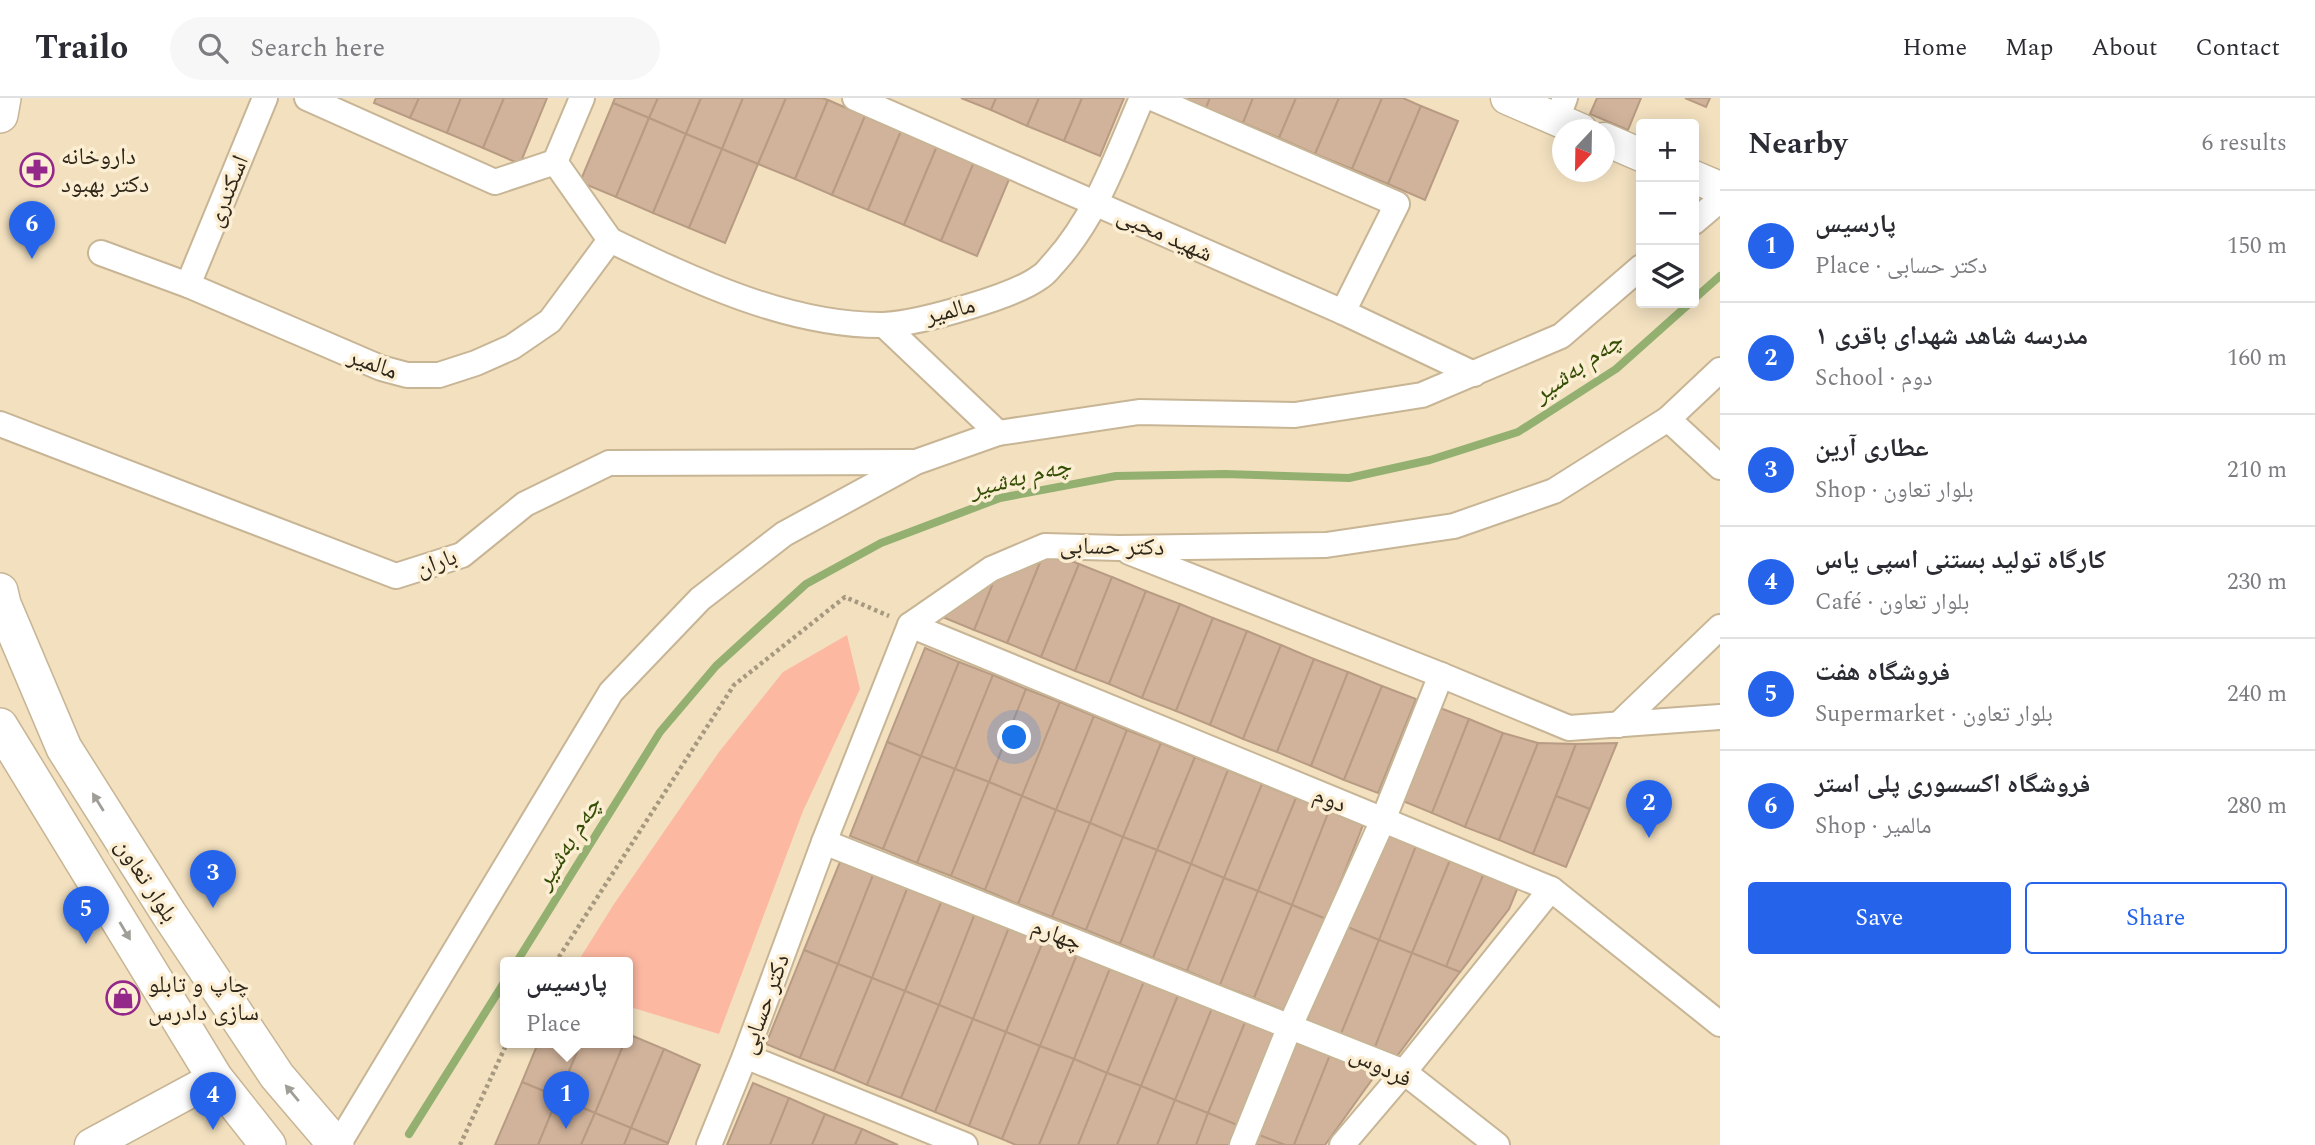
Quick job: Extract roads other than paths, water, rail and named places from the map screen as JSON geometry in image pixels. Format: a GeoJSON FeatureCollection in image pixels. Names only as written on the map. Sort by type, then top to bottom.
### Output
{"type":"FeatureCollection","features":[{"type":"Feature","properties":{"kind":"main road"},"geometry":{"type":"LineString","coordinates":[[0,115],[3,98]]}},
{"type":"Feature","properties":{"kind":"main road","name":"بلوار تعاون"},"geometry":{"type":"LineString","coordinates":[[0,591],[3,604],[64,748],[169,914],[277,1076],[337,1145]]}},
{"type":"Feature","properties":{"kind":"main road","name":"بلوار تعاون"},"geometry":{"type":"LineString","coordinates":[[0,726],[215,1078],[268,1145]]}},
{"type":"Feature","properties":{"kind":"street","name":"اسکندری"},"geometry":{"type":"LineString","coordinates":[[188,285],[265,98]]}},
{"type":"Feature","properties":{"kind":"street"},"geometry":{"type":"LineString","coordinates":[[307,98],[495,182],[555,162],[582,98]]}},
{"type":"Feature","properties":{"kind":"street","name":"شهید محبی"},"geometry":{"type":"LineString","coordinates":[[855,98],[1343,312],[1474,374]]}},
{"type":"Feature","properties":{"kind":"street","name":"مالمیر"},"geometry":{"type":"LineString","coordinates":[[555,162],[610,240],[677,272],[803,315],[816,319],[884,325],[948,313],[994,299],[1041,277],[1067,248],[1097,204],[1142,98]]}},
{"type":"Feature","properties":{"kind":"street"},"geometry":{"type":"LineString","coordinates":[[1152,98],[1396,204],[1343,312]]}},
{"type":"Feature","properties":{"kind":"street"},"geometry":{"type":"LineString","coordinates":[[1507,98],[1568,116]]}},
{"type":"Feature","properties":{"kind":"street"},"geometry":{"type":"LineString","coordinates":[[1615,143],[1636,153]]}},
{"type":"Feature","properties":{"kind":"street"},"geometry":{"type":"LineString","coordinates":[[1699,179],[1720,188]]}},
{"type":"Feature","properties":{"kind":"street"},"geometry":{"type":"LineString","coordinates":[[1699,218],[1720,200]]}},
{"type":"Feature","properties":{"kind":"street","name":"مالمیر"},"geometry":{"type":"LineString","coordinates":[[101,253],[188,285],[381,368],[407,375],[439,375],[512,347],[550,321],[610,240]]}},
{"type":"Feature","properties":{"kind":"street"},"geometry":{"type":"LineString","coordinates":[[337,1145],[611,692],[699,599],[784,534],[916,462],[998,433],[1139,412],[1295,415],[1422,395],[1561,336],[1636,271]]}},
{"type":"Feature","properties":{"kind":"street"},"geometry":{"type":"LineString","coordinates":[[884,325],[998,433]]}},
{"type":"Feature","properties":{"kind":"street","name":"دکتر حسابی"},"geometry":{"type":"LineString","coordinates":[[709,1145],[910,625],[991,569],[1045,545],[1119,548],[1326,545],[1454,526],[1554,491],[1668,419],[1720,370]]}},
{"type":"Feature","properties":{"kind":"street"},"geometry":{"type":"LineString","coordinates":[[1668,419],[1720,467]]}},
{"type":"Feature","properties":{"kind":"street","name":"باران"},"geometry":{"type":"LineString","coordinates":[[0,424],[396,576],[462,555],[525,504],[609,463],[916,462]]}},
{"type":"Feature","properties":{"kind":"street"},"geometry":{"type":"LineString","coordinates":[[1119,548],[1569,728],[1720,718]]}},
{"type":"Feature","properties":{"kind":"street","name":"دوم"},"geometry":{"type":"LineString","coordinates":[[910,625],[1551,889],[1720,1024]]}},
{"type":"Feature","properties":{"kind":"street"},"geometry":{"type":"LineString","coordinates":[[1618,724],[1720,627]]}},
{"type":"Feature","properties":{"kind":"street"},"geometry":{"type":"LineString","coordinates":[[1242,1145],[1290,1026],[1383,820],[1441,676]]}},
{"type":"Feature","properties":{"kind":"street","name":"چهارم"},"geometry":{"type":"LineString","coordinates":[[824,842],[1290,1026]]}},
{"type":"Feature","properties":{"kind":"street"},"geometry":{"type":"LineString","coordinates":[[1342,1145],[1551,889]]}},
{"type":"Feature","properties":{"kind":"street","name":"فردوس"},"geometry":{"type":"LineString","coordinates":[[1290,1026],[1404,1072],[1497,1145]]}},
{"type":"Feature","properties":{"kind":"street"},"geometry":{"type":"LineString","coordinates":[[745,1056],[965,1145]]}},
{"type":"Feature","properties":{"kind":"street"},"geometry":{"type":"LineString","coordinates":[[91,1145],[215,1078]]}},
{"type":"Feature","properties":{"kind":"waterway","name":"چەم بەشیر"},"geometry":{"type":"LineString","coordinates":[[1699,295],[1720,276]]}},
{"type":"Feature","properties":{"kind":"waterway","name":"چەم بەشیر"},"geometry":{"type":"LineString","coordinates":[[520,957],[660,732],[716,666],[806,584],[881,543],[1000,498],[1116,476],[1225,474],[1349,478],[1430,460],[1518,432],[1616,369],[1684,308]]}},
{"type":"Feature","properties":{"kind":"waterway","name":"چەم بەشیر"},"geometry":{"type":"LineString","coordinates":[[409,1134],[500,989]]}},
{"type":"Feature","properties":{"kind":"place","name":"داروخانه دکتر بهبود"},"geometry":{"type":"Point","coordinates":[37,170]}},
{"type":"Feature","properties":{"kind":"place","name":"فروشگاه اکسسوری پلی استر"},"geometry":{"type":"Point","coordinates":[32,259]}},
{"type":"Feature","properties":{"kind":"place","name":"مدرسه شاهد شهدای باقری ۱"},"geometry":{"type":"Point","coordinates":[1649,838]}},
{"type":"Feature","properties":{"kind":"place","name":"عطاری آرین"},"geometry":{"type":"Point","coordinates":[213,908]}},
{"type":"Feature","properties":{"kind":"place","name":"فروشگاه هفت"},"geometry":{"type":"Point","coordinates":[86,944]}},
{"type":"Feature","properties":{"kind":"place","name":"چاپ و تابلو سازی دادرس"},"geometry":{"type":"Point","coordinates":[123,998]}},
{"type":"Feature","properties":{"kind":"place","name":"پارسیس"},"geometry":{"type":"Point","coordinates":[566,1129]}},
{"type":"Feature","properties":{"kind":"place","name":"کارگاه تولید بستنی اسپی یاس"},"geometry":{"type":"Point","coordinates":[213,1130]}}]}
